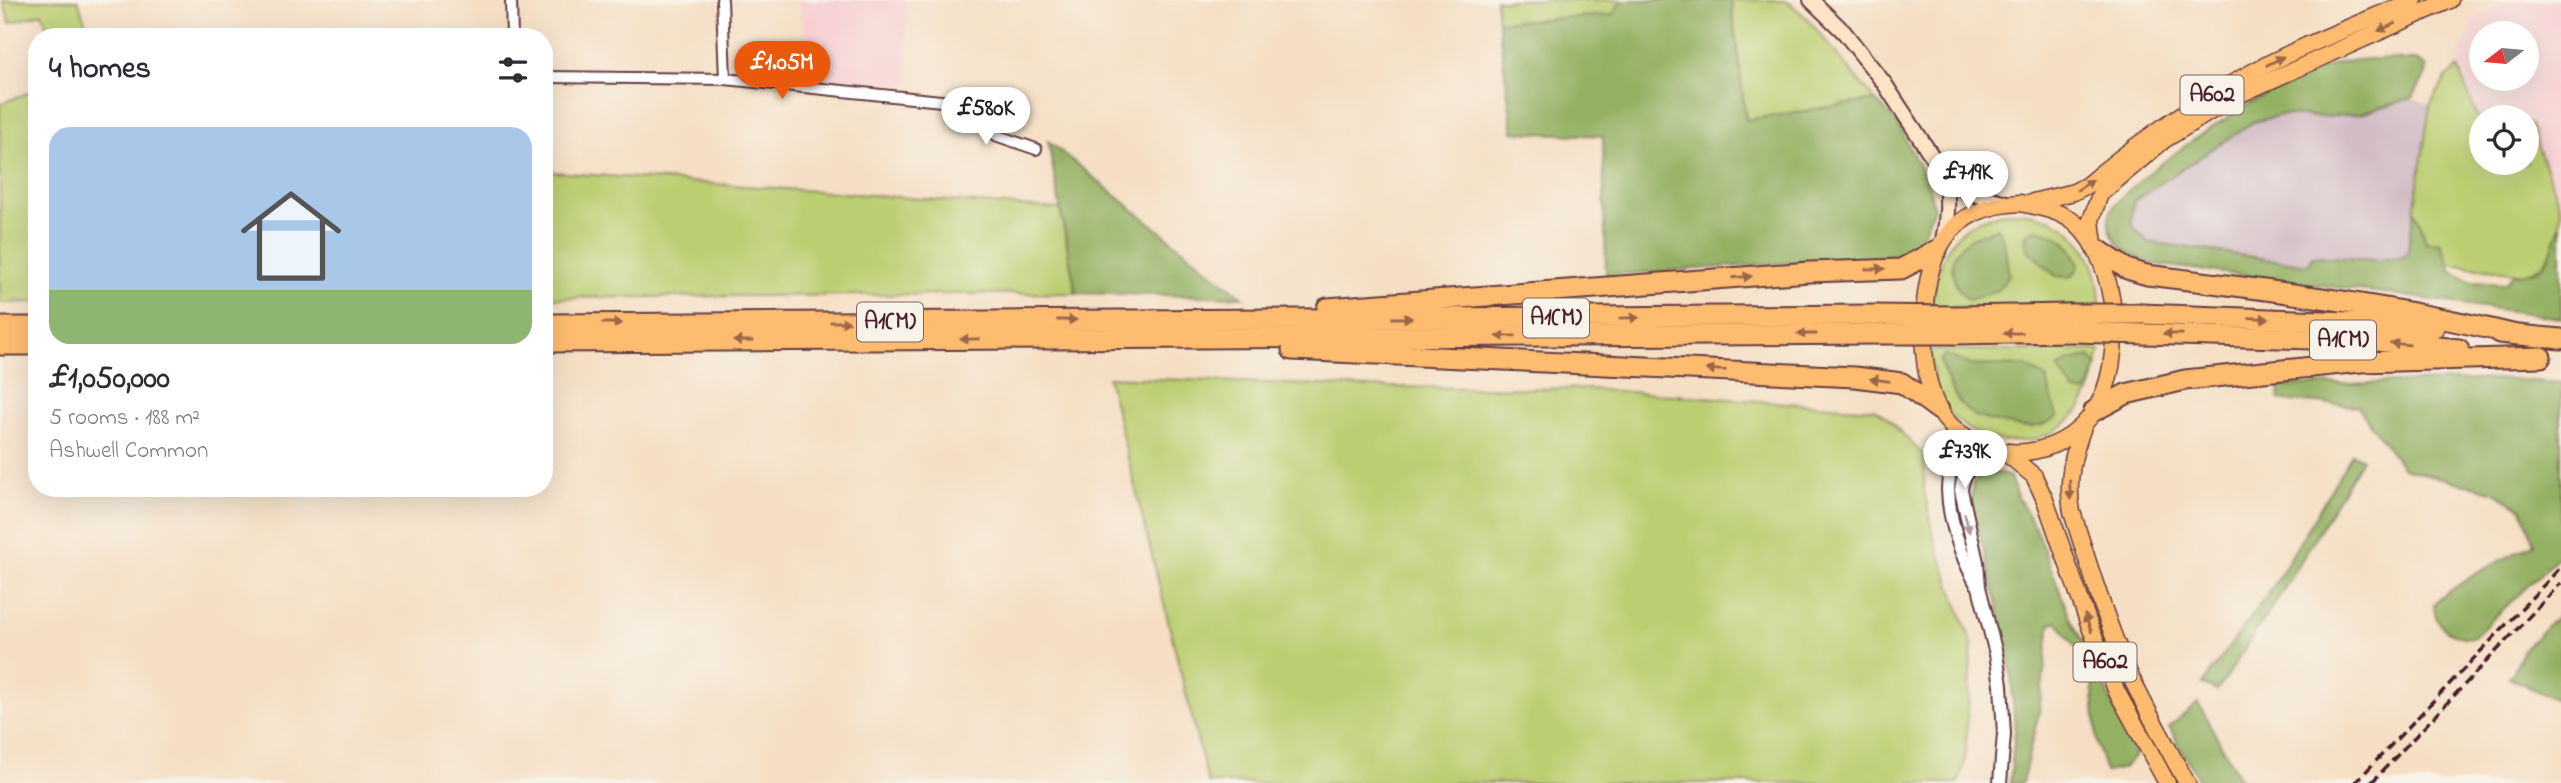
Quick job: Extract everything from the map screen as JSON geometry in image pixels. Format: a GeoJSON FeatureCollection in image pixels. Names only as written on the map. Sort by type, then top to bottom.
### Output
{"type":"FeatureCollection","features":[{"type":"Feature","properties":{"kind":"highway","name":"A1(M)"},"geometry":{"type":"LineString","coordinates":[[1235,319],[1383,302],[1809,272],[1901,269],[1940,246]]}},
{"type":"Feature","properties":{"kind":"highway"},"geometry":{"type":"LineString","coordinates":[[2095,246],[2127,268],[2147,275],[2325,298],[2438,317],[2512,334]]}},
{"type":"Feature","properties":{"kind":"highway","name":"A1(M)"},"geometry":{"type":"LineString","coordinates":[[553,324],[1235,319],[1955,325],[2376,323],[2561,339]]}},
{"type":"Feature","properties":{"kind":"highway","name":"A1(M)"},"geometry":{"type":"LineString","coordinates":[[553,342],[1185,339],[1876,324]]}},
{"type":"Feature","properties":{"kind":"highway","name":"A1(M)"},"geometry":{"type":"LineString","coordinates":[[2143,324],[2377,341],[2551,358]]}},
{"type":"Feature","properties":{"kind":"highway"},"geometry":{"type":"LineString","coordinates":[[0,327],[28,327]]}},
{"type":"Feature","properties":{"kind":"highway"},"geometry":{"type":"LineString","coordinates":[[1185,339],[1253,348],[1809,374],[1902,383],[1944,418]]}},
{"type":"Feature","properties":{"kind":"highway"},"geometry":{"type":"LineString","coordinates":[[0,345],[28,345]]}},
{"type":"Feature","properties":{"kind":"highway"},"geometry":{"type":"LineString","coordinates":[[2089,418],[2126,394],[2185,380],[2361,362],[2551,358]]}},
{"type":"Feature","properties":{"kind":"main road"},"geometry":{"type":"LineString","coordinates":[[1811,0],[1844,32],[1884,83],[1945,176],[1968,192],[2044,207],[2060,214],[2073,221],[2095,246],[2109,287],[2114,326],[2109,378],[2104,394],[2089,418],[2067,438],[2040,450],[2029,453],[2001,452],[1974,442],[1944,418],[1926,368],[1923,336],[1926,283],[1947,223],[1945,176]]}},
{"type":"Feature","properties":{"kind":"main road","name":"A602"},"geometry":{"type":"LineString","coordinates":[[2015,203],[2074,192],[2160,128],[2230,84],[2297,51],[2414,0]]}},
{"type":"Feature","properties":{"kind":"main road","name":"A602"},"geometry":{"type":"LineString","coordinates":[[2095,246],[2091,220],[2100,194],[2165,140],[2236,96],[2449,0]]}},
{"type":"Feature","properties":{"kind":"main road"},"geometry":{"type":"LineString","coordinates":[[1940,246],[1956,226],[1972,215],[1987,208],[2015,203]]}},
{"type":"Feature","properties":{"kind":"main road","name":"A602"},"geometry":{"type":"LineString","coordinates":[[2089,418],[2073,454],[2069,494],[2072,512],[2110,626],[2149,714],[2187,783]]}},
{"type":"Feature","properties":{"kind":"main road","name":"A602"},"geometry":{"type":"LineString","coordinates":[[2001,452],[2034,476],[2117,692],[2167,783]]}},
{"type":"Feature","properties":{"kind":"street"},"geometry":{"type":"LineString","coordinates":[[511,0],[512,28]]}},
{"type":"Feature","properties":{"kind":"street"},"geometry":{"type":"LineString","coordinates":[[722,0],[725,79]]}},
{"type":"Feature","properties":{"kind":"street"},"geometry":{"type":"LineString","coordinates":[[553,77],[725,79],[1020,109]]}},
{"type":"Feature","properties":{"kind":"street"},"geometry":{"type":"LineString","coordinates":[[987,106],[987,129],[998,136],[1036,149]]}},
{"type":"Feature","properties":{"kind":"street"},"geometry":{"type":"LineString","coordinates":[[1944,418],[1954,444],[1949,481],[1950,506],[1966,565],[1979,587]]}},
{"type":"Feature","properties":{"kind":"street"},"geometry":{"type":"LineString","coordinates":[[2000,783],[2004,734],[2001,685],[1962,501],[1962,481],[1975,462],[2001,452]]}},
{"type":"Feature","properties":{"kind":"shaded area"},"geometry":{"type":"Polygon","coordinates":[[[796,0],[907,0],[906,85],[820,81],[796,0]]]}},
{"type":"Feature","properties":{"kind":"shaded area"},"geometry":{"type":"Polygon","coordinates":[[[2509,0],[2561,0],[2561,210],[2539,150],[2539,105],[2473,105],[2458,68],[2460,50],[2469,38],[2469,91],[2539,91],[2539,21],[2471,21],[2509,0]]]}},
{"type":"Feature","properties":{"kind":"shaded area"},"geometry":{"type":"Polygon","coordinates":[[[2412,98],[2430,105],[2407,256],[2380,260],[2312,256],[2310,265],[2149,242],[2135,231],[2130,217],[2134,201],[2253,122],[2281,115],[2324,117],[2360,114],[2412,98]]]}},
{"type":"Feature","properties":{"kind":"green space"},"geometry":{"type":"Polygon","coordinates":[[[3,0],[78,0],[87,28],[47,28],[42,13],[10,23],[3,0]]]}},
{"type":"Feature","properties":{"kind":"green space"},"geometry":{"type":"Polygon","coordinates":[[[1496,0],[1622,0],[1612,15],[1498,22],[1496,0]]]}},
{"type":"Feature","properties":{"kind":"green space"},"geometry":{"type":"Polygon","coordinates":[[[1622,0],[1731,0],[1746,120],[1875,100],[1897,122],[1928,184],[1934,208],[1922,235],[1904,255],[1606,275],[1603,136],[1513,132],[1498,22],[1612,15],[1622,0]]]}},
{"type":"Feature","properties":{"kind":"green space"},"geometry":{"type":"Polygon","coordinates":[[[1731,0],[1786,0],[1807,18],[1875,100],[1746,120],[1731,0]]]}},
{"type":"Feature","properties":{"kind":"green space"},"geometry":{"type":"Polygon","coordinates":[[[2369,59],[2416,60],[2427,67],[2426,75],[2412,98],[2360,114],[2324,117],[2281,115],[2253,122],[2134,201],[2131,215],[2135,229],[2149,242],[2309,265],[2312,256],[2380,260],[2407,256],[2414,211],[2426,242],[2441,243],[2452,272],[2472,282],[2505,284],[2513,274],[2526,274],[2543,266],[2561,225],[2561,318],[2153,264],[2130,253],[2112,235],[2109,217],[2115,205],[2172,155],[2240,109],[2273,91],[2337,63],[2369,59]]]}},
{"type":"Feature","properties":{"kind":"green space"},"geometry":{"type":"Polygon","coordinates":[[[2458,68],[2473,105],[2469,105],[2469,175],[2539,175],[2539,150],[2561,210],[2559,230],[2548,256],[2526,274],[2449,264],[2441,243],[2426,242],[2414,211],[2430,105],[2446,78],[2458,68]]]}},
{"type":"Feature","properties":{"kind":"green space"},"geometry":{"type":"Polygon","coordinates":[[[28,93],[28,302],[0,303],[0,104],[28,93]]]}},
{"type":"Feature","properties":{"kind":"green space"},"geometry":{"type":"Polygon","coordinates":[[[1048,141],[1242,297],[1076,293],[1048,141]]]}},
{"type":"Feature","properties":{"kind":"green space"},"geometry":{"type":"Polygon","coordinates":[[[553,172],[1060,209],[1076,293],[553,298],[553,172]]]}},
{"type":"Feature","properties":{"kind":"green space"},"geometry":{"type":"Polygon","coordinates":[[[2009,212],[2030,213],[2048,218],[2077,238],[2094,268],[2100,307],[1930,307],[1944,257],[1960,233],[1972,224],[2009,212]]]}},
{"type":"Feature","properties":{"kind":"green space"},"geometry":{"type":"Polygon","coordinates":[[[1997,228],[2004,242],[2009,274],[1998,290],[1969,300],[1959,289],[1953,275],[1956,252],[1978,235],[1997,228]]]}},
{"type":"Feature","properties":{"kind":"green space"},"geometry":{"type":"Polygon","coordinates":[[[2033,229],[2056,236],[2068,245],[2079,266],[2072,277],[2056,276],[2026,248],[2026,235],[2033,229]]]}},
{"type":"Feature","properties":{"kind":"green space"},"geometry":{"type":"Polygon","coordinates":[[[1930,350],[2100,350],[2088,396],[2079,410],[2063,425],[2045,436],[2024,441],[2003,441],[1983,436],[1965,426],[1949,412],[1936,388],[1930,350]]]}},
{"type":"Feature","properties":{"kind":"green space"},"geometry":{"type":"Polygon","coordinates":[[[1944,355],[1972,365],[2025,366],[2046,378],[2057,417],[2032,427],[2001,423],[1972,414],[1961,404],[1949,383],[1940,362],[1944,355]]]}},
{"type":"Feature","properties":{"kind":"green space"},"geometry":{"type":"Polygon","coordinates":[[[2090,357],[2098,366],[2086,393],[2074,391],[2058,368],[2069,361],[2090,357]]]}},
{"type":"Feature","properties":{"kind":"green space"},"geometry":{"type":"Polygon","coordinates":[[[1108,377],[1370,387],[1588,389],[1874,409],[1885,416],[1925,457],[1924,490],[1935,542],[1972,644],[1965,760],[1959,783],[1208,783],[1108,377]]]}},
{"type":"Feature","properties":{"kind":"green space"},"geometry":{"type":"Polygon","coordinates":[[[2506,379],[2561,383],[2561,554],[2473,638],[2458,636],[2441,625],[2434,604],[2469,578],[2534,544],[2522,509],[2495,492],[2403,468],[2357,406],[2279,400],[2280,386],[2506,379]]]}},
{"type":"Feature","properties":{"kind":"green space"},"geometry":{"type":"Polygon","coordinates":[[[2352,454],[2362,459],[2286,586],[2217,691],[2202,684],[2273,587],[2352,454]]]}},
{"type":"Feature","properties":{"kind":"green space"},"geometry":{"type":"Polygon","coordinates":[[[1997,473],[2010,476],[2016,494],[2036,530],[2072,622],[2093,660],[2135,756],[2123,768],[2106,772],[2097,743],[2092,680],[2087,663],[2057,621],[2050,624],[2039,712],[2022,783],[2010,783],[2015,731],[2011,674],[1998,606],[1971,500],[1973,484],[1981,475],[1997,473]]]}},
{"type":"Feature","properties":{"kind":"green space"},"geometry":{"type":"Polygon","coordinates":[[[2561,612],[2561,702],[2508,677],[2514,672],[2523,650],[2561,612]]]}},
{"type":"Feature","properties":{"kind":"green space"},"geometry":{"type":"Polygon","coordinates":[[[2198,703],[2242,783],[2201,783],[2169,727],[2198,703]]]}},
{"type":"Feature","properties":{"kind":"railway"},"geometry":{"type":"LineString","coordinates":[[2355,783],[2561,567]]}},
{"type":"Feature","properties":{"kind":"railway"},"geometry":{"type":"LineString","coordinates":[[2371,783],[2561,583]]}}]}
